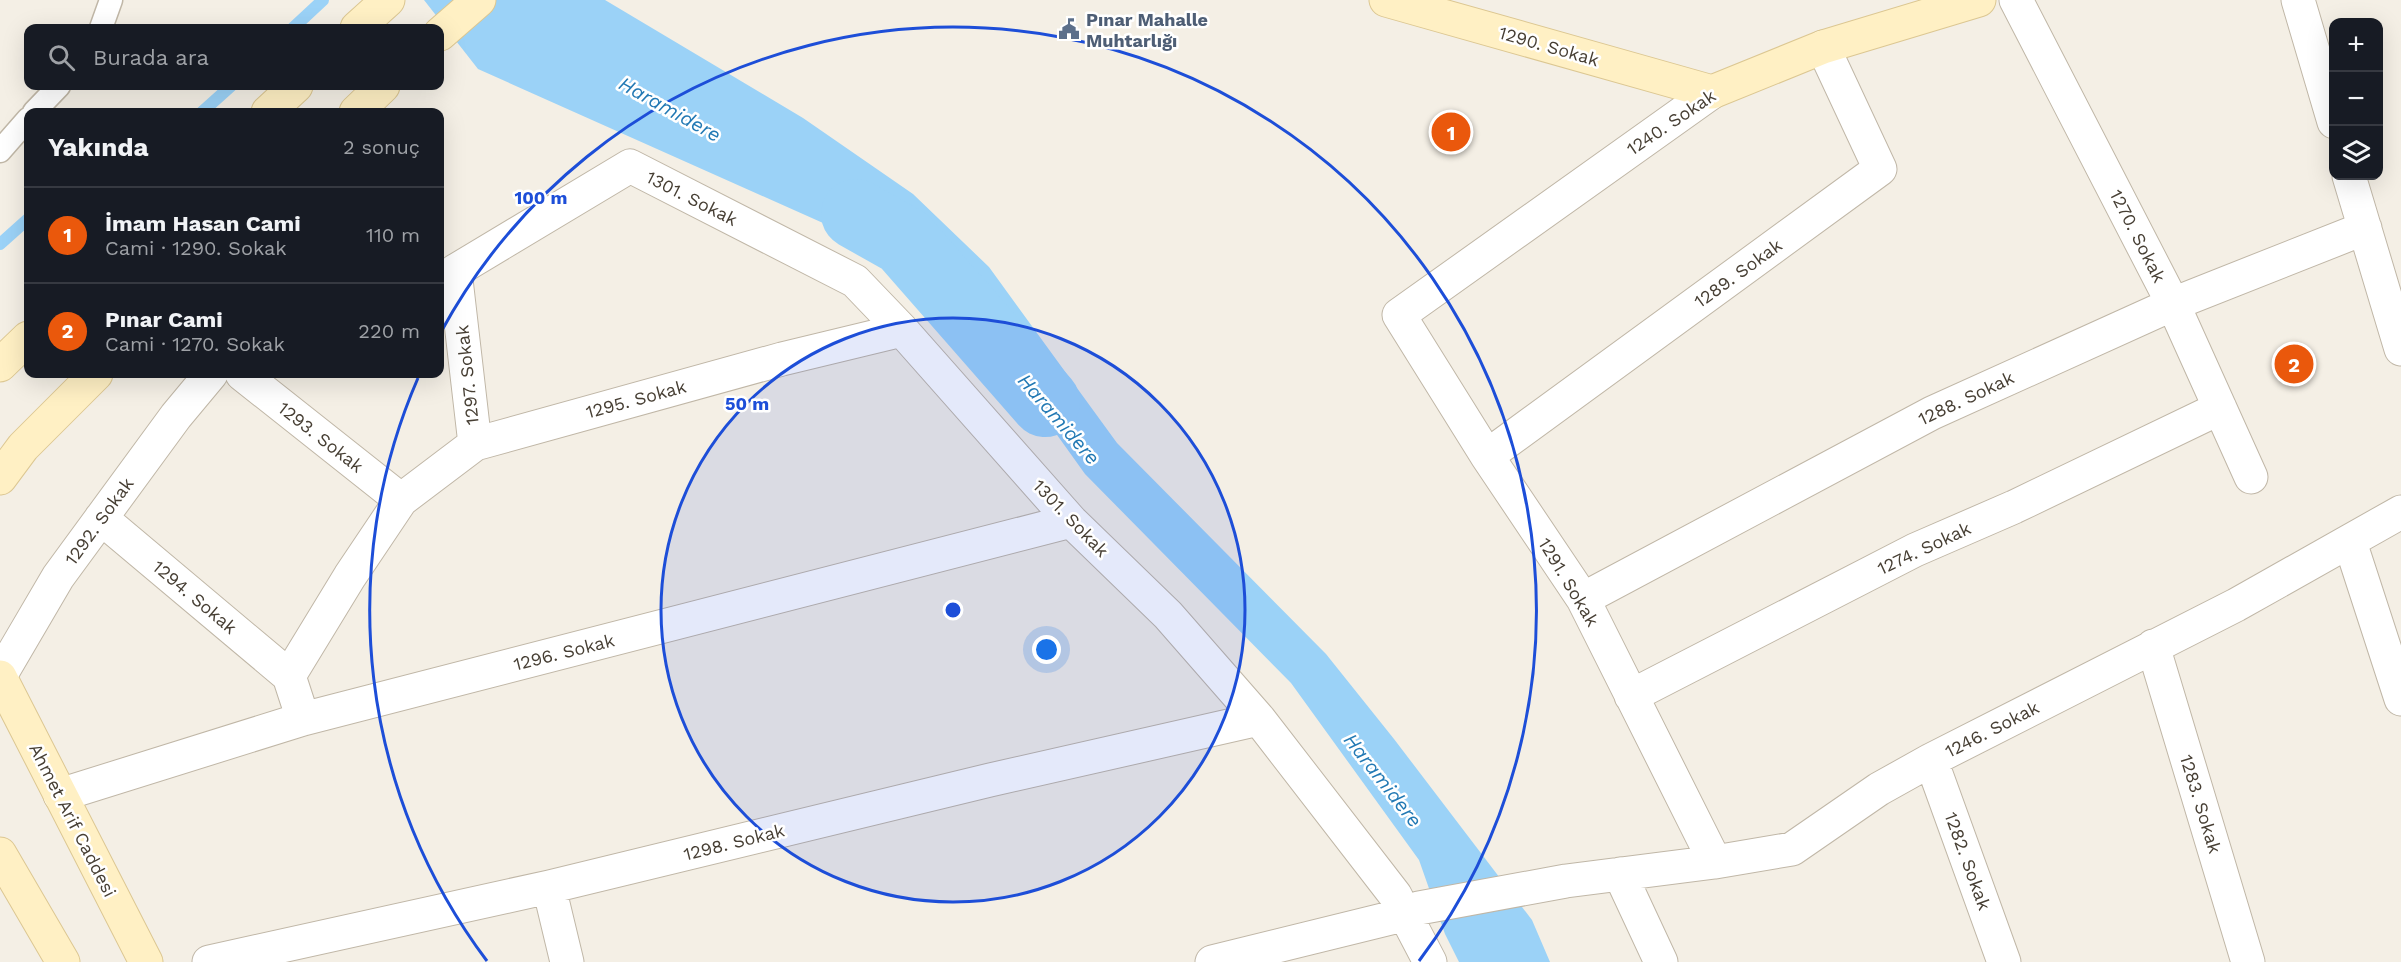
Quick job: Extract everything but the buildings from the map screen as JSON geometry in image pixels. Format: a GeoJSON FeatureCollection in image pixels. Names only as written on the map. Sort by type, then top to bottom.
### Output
{"type":"FeatureCollection","features":[{"type":"Feature","properties":{"kind":"main road"},"geometry":{"type":"LineString","coordinates":[[361,24],[388,0]]}},
{"type":"Feature","properties":{"kind":"main road"},"geometry":{"type":"LineString","coordinates":[[444,31],[479,0]]}},
{"type":"Feature","properties":{"kind":"main road","name":"1290. Sokak"},"geometry":{"type":"LineString","coordinates":[[1386,0],[1712,92]]}},
{"type":"Feature","properties":{"kind":"main road","name":"1240. Sokak"},"geometry":{"type":"LineString","coordinates":[[1712,92],[1823,47],[1979,0]]}},
{"type":"Feature","properties":{"kind":"main road"},"geometry":{"type":"LineString","coordinates":[[272,108],[292,90]]}},
{"type":"Feature","properties":{"kind":"main road"},"geometry":{"type":"LineString","coordinates":[[360,108],[379,90]]}},
{"type":"Feature","properties":{"kind":"main road"},"geometry":{"type":"LineString","coordinates":[[0,365],[24,342]]}},
{"type":"Feature","properties":{"kind":"main road"},"geometry":{"type":"LineString","coordinates":[[0,478],[23,447],[92,378]]}},
{"type":"Feature","properties":{"kind":"main road","name":"Ahmet Arif Caddesi"},"geometry":{"type":"LineString","coordinates":[[0,677],[146,962]]}},
{"type":"Feature","properties":{"kind":"main road"},"geometry":{"type":"LineString","coordinates":[[0,854],[63,962]]}},
{"type":"Feature","properties":{"kind":"street","name":"1270. Sokak"},"geometry":{"type":"LineString","coordinates":[[2016,0],[2173,304],[2251,477]]}},
{"type":"Feature","properties":{"kind":"street"},"geometry":{"type":"LineString","coordinates":[[2298,0],[2329,105]]}},
{"type":"Feature","properties":{"kind":"street","name":"1289. Sokak"},"geometry":{"type":"LineString","coordinates":[[1487,456],[1880,169],[1823,47]]}},
{"type":"Feature","properties":{"kind":"street","name":"1240. Sokak"},"geometry":{"type":"LineString","coordinates":[[1399,315],[1712,92]]}},
{"type":"Feature","properties":{"kind":"street","name":"1297. Sokak"},"geometry":{"type":"LineString","coordinates":[[289,676],[350,576],[401,500],[475,444],[447,263],[630,166]]}},
{"type":"Feature","properties":{"kind":"street","name":"1301. Sokak"},"geometry":{"type":"LineString","coordinates":[[630,166],[855,281],[902,330],[1071,521],[1168,615],[1259,719],[1395,895],[1413,911],[1430,962]]}},
{"type":"Feature","properties":{"kind":"street"},"geometry":{"type":"LineString","coordinates":[[2350,180],[2401,349]]}},
{"type":"Feature","properties":{"kind":"street","name":"1288. Sokak"},"geometry":{"type":"LineString","coordinates":[[1583,599],[1932,413],[2173,304],[2365,228]]}},
{"type":"Feature","properties":{"kind":"street","name":"1291. Sokak"},"geometry":{"type":"LineString","coordinates":[[1399,315],[1487,456],[1583,599],[1716,862]]}},
{"type":"Feature","properties":{"kind":"street","name":"1295. Sokak"},"geometry":{"type":"LineString","coordinates":[[475,444],[782,359],[902,330]]}},
{"type":"Feature","properties":{"kind":"street","name":"1292. Sokak"},"geometry":{"type":"LineString","coordinates":[[0,677],[58,577],[176,416],[208,378]]}},
{"type":"Feature","properties":{"kind":"street","name":"1293. Sokak"},"geometry":{"type":"LineString","coordinates":[[247,378],[401,500]]}},
{"type":"Feature","properties":{"kind":"street","name":"1274. Sokak"},"geometry":{"type":"LineString","coordinates":[[1631,696],[1915,550],[2014,507],[2220,408]]}},
{"type":"Feature","properties":{"kind":"street","name":"1246. Sokak"},"geometry":{"type":"LineString","coordinates":[[1212,962],[1413,911],[1566,881],[1716,862],[1792,849],[1879,789],[1931,760],[2236,605],[2401,512]]}},
{"type":"Feature","properties":{"kind":"street","name":"1294. Sokak"},"geometry":{"type":"LineString","coordinates":[[101,518],[289,676]]}},
{"type":"Feature","properties":{"kind":"street","name":"1296. Sokak"},"geometry":{"type":"LineString","coordinates":[[60,795],[303,719],[1071,521]]}},
{"type":"Feature","properties":{"kind":"street"},"geometry":{"type":"LineString","coordinates":[[2350,542],[2401,699]]}},
{"type":"Feature","properties":{"kind":"street","name":"1283. Sokak"},"geometry":{"type":"LineString","coordinates":[[2153,646],[2248,962]]}},
{"type":"Feature","properties":{"kind":"street"},"geometry":{"type":"LineString","coordinates":[[289,676],[303,719]]}},
{"type":"Feature","properties":{"kind":"street","name":"1298. Sokak"},"geometry":{"type":"LineString","coordinates":[[209,962],[549,887],[978,783],[1259,719]]}},
{"type":"Feature","properties":{"kind":"street","name":"1282. Sokak"},"geometry":{"type":"LineString","coordinates":[[1931,760],[2004,962]]}},
{"type":"Feature","properties":{"kind":"street"},"geometry":{"type":"LineString","coordinates":[[1620,874],[1661,962]]}},
{"type":"Feature","properties":{"kind":"street"},"geometry":{"type":"LineString","coordinates":[[549,887],[567,962]]}},
{"type":"Feature","properties":{"kind":"lane"},"geometry":{"type":"LineString","coordinates":[[102,24],[111,0]]}},
{"type":"Feature","properties":{"kind":"lane"},"geometry":{"type":"LineString","coordinates":[[38,108],[55,90]]}},
{"type":"Feature","properties":{"kind":"lane"},"geometry":{"type":"LineString","coordinates":[[0,151],[24,124]]}},
{"type":"Feature","properties":{"kind":"water"},"geometry":{"type":"Polygon","coordinates":[[[424,0],[605,0],[803,118],[913,194],[989,267],[1117,443],[1326,654],[1532,920],[1550,962],[1459,962],[1445,934],[1419,860],[1291,683],[1085,474],[944,277],[478,69],[424,0]]]}},
{"type":"Feature","properties":{"kind":"waterway"},"geometry":{"type":"LineString","coordinates":[[297,24],[323,0]]}},
{"type":"Feature","properties":{"kind":"waterway"},"geometry":{"type":"LineString","coordinates":[[206,108],[227,90]]}},
{"type":"Feature","properties":{"kind":"waterway","name":"Haramidere"},"geometry":{"type":"LineString","coordinates":[[856,214],[904,241],[1045,402]]}},
{"type":"Feature","properties":{"kind":"waterway"},"geometry":{"type":"LineString","coordinates":[[0,244],[24,223]]}},
{"type":"Feature","properties":{"kind":"place","name":"Pınar Mahalle Muhtarlığı"},"geometry":{"type":"Point","coordinates":[1069,29]}},
{"type":"Feature","properties":{"kind":"place","name":"İmam Hasan Cami"},"geometry":{"type":"Point","coordinates":[1451,132]}},
{"type":"Feature","properties":{"kind":"place","name":"Pınar Cami"},"geometry":{"type":"Point","coordinates":[2294,364]}}]}
